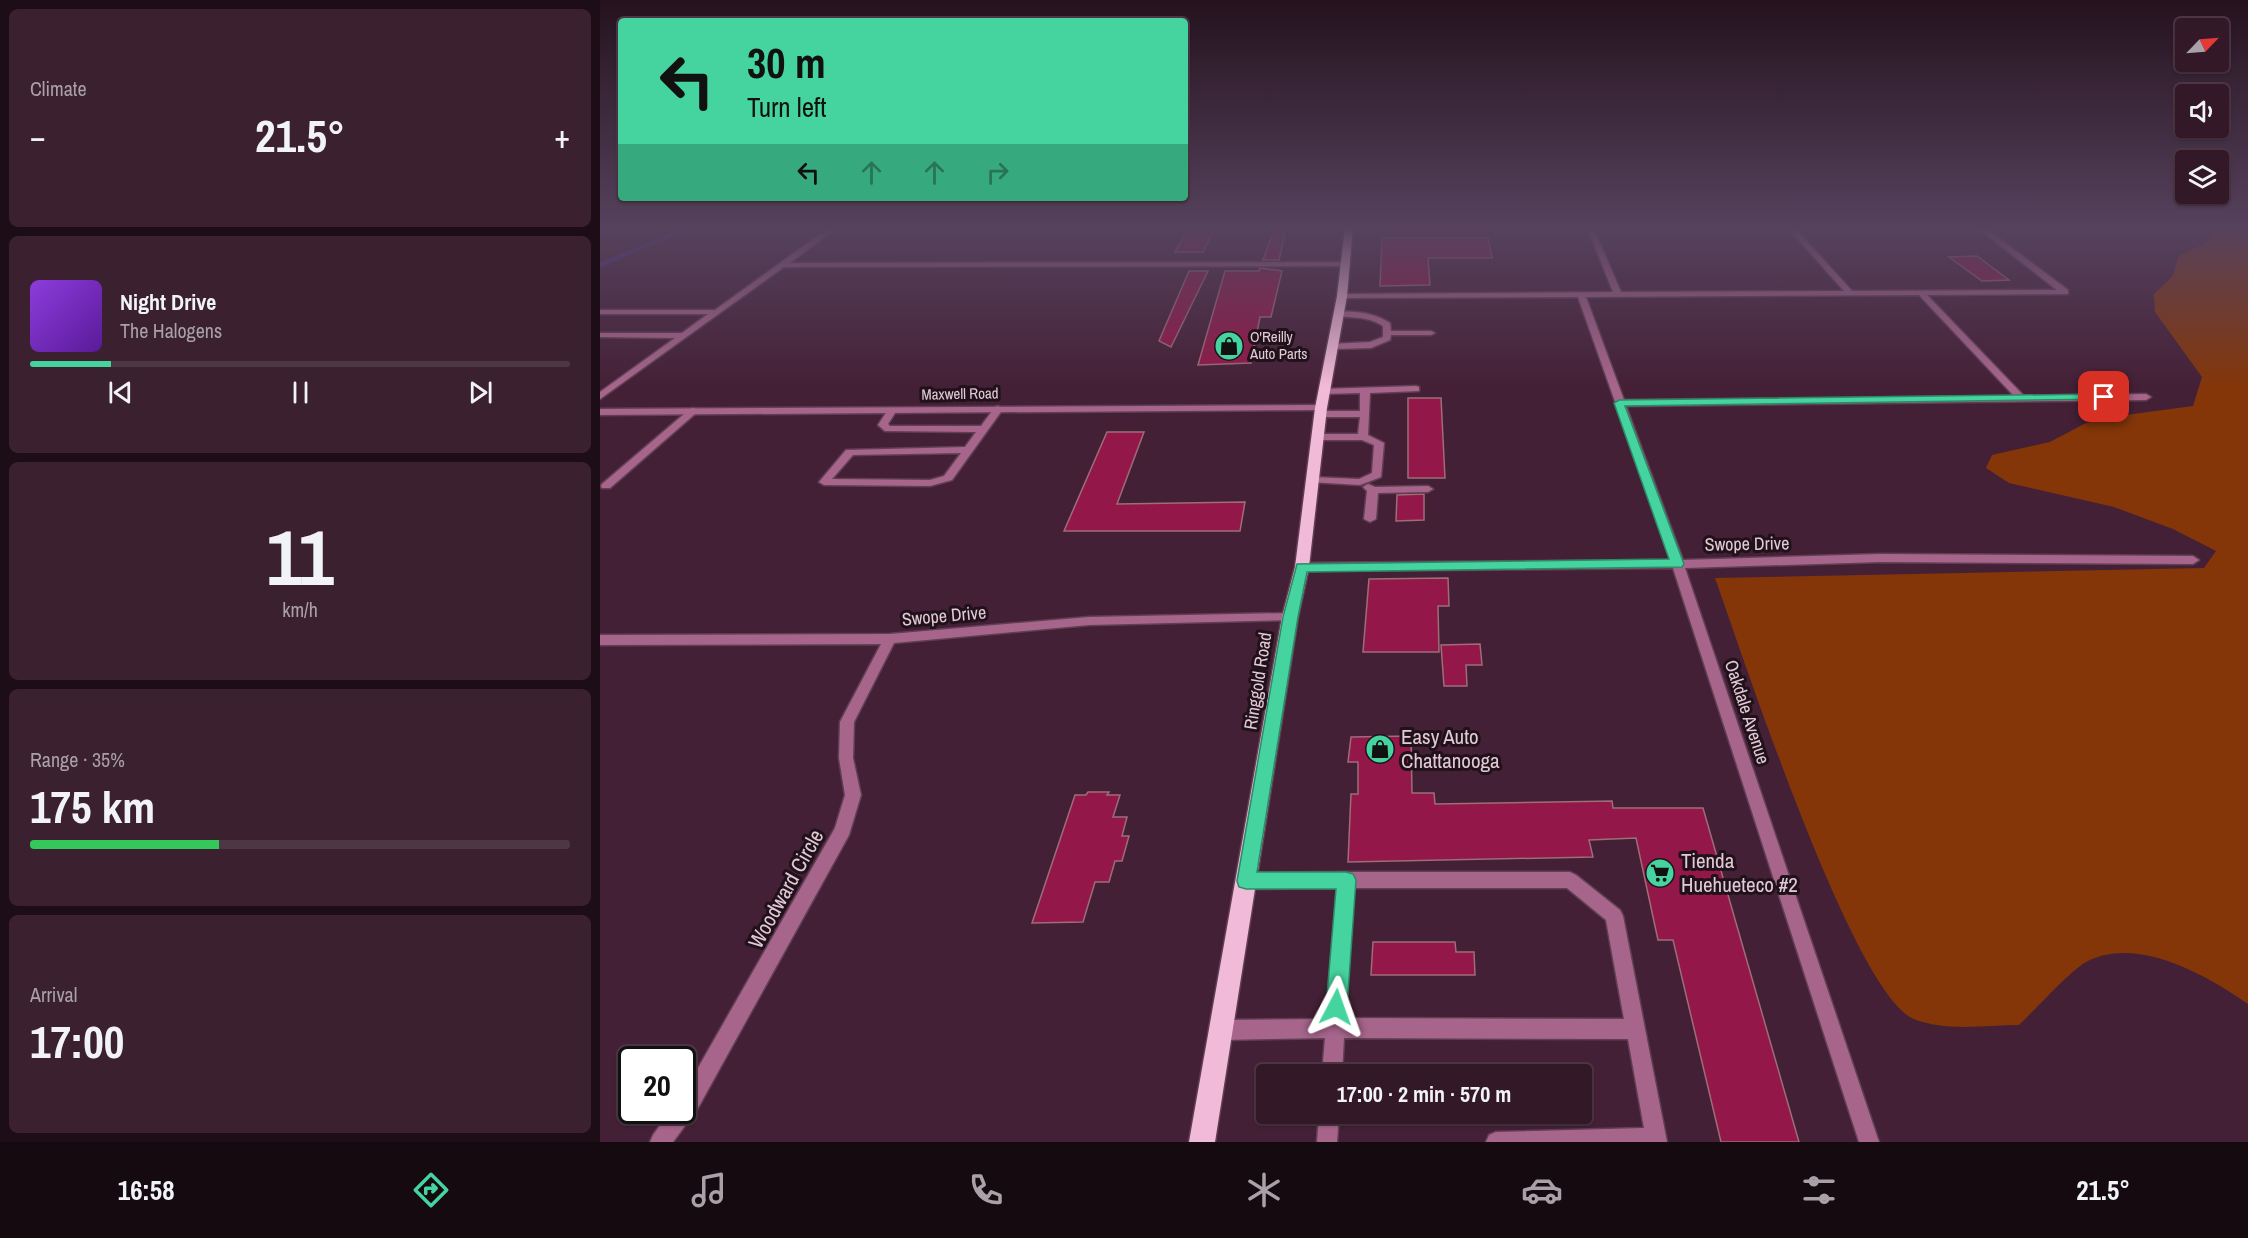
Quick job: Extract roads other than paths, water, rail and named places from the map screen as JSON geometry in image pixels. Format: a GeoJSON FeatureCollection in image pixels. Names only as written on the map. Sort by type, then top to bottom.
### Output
{"type":"FeatureCollection","features":[{"type":"Feature","properties":{"kind":"main road","name":"Ringgold Road"},"geometry":{"type":"LineString","coordinates":[[1202,1142],[1290,617],[1302,567],[1317,437],[1342,296],[1342,280]]}},
{"type":"Feature","properties":{"kind":"street"},"geometry":{"type":"LineString","coordinates":[[601,394],[761,280]]}},
{"type":"Feature","properties":{"kind":"street"},"geometry":{"type":"LineString","coordinates":[[1611,280],[1617,295]]}},
{"type":"Feature","properties":{"kind":"street"},"geometry":{"type":"LineString","coordinates":[[1838,280],[1849,292]]}},
{"type":"Feature","properties":{"kind":"street"},"geometry":{"type":"LineString","coordinates":[[1342,296],[2065,292],[2050,280]]}},
{"type":"Feature","properties":{"kind":"street"},"geometry":{"type":"LineString","coordinates":[[1921,293],[2021,398]]}},
{"type":"Feature","properties":{"kind":"street","name":"Oakdale Avenue"},"geometry":{"type":"LineString","coordinates":[[1582,296],[1678,564],[1869,1142]]}},
{"type":"Feature","properties":{"kind":"street"},"geometry":{"type":"LineString","coordinates":[[600,312],[714,312]]}},
{"type":"Feature","properties":{"kind":"street"},"geometry":{"type":"LineString","coordinates":[[1333,346],[1371,345],[1387,338],[1387,325],[1372,316],[1339,314]]}},
{"type":"Feature","properties":{"kind":"street"},"geometry":{"type":"LineString","coordinates":[[1387,333],[1431,333]]}},
{"type":"Feature","properties":{"kind":"street"},"geometry":{"type":"LineString","coordinates":[[600,335],[684,336]]}},
{"type":"Feature","properties":{"kind":"street"},"geometry":{"type":"LineString","coordinates":[[1322,404],[1365,390],[1416,389]]}},
{"type":"Feature","properties":{"kind":"street"},"geometry":{"type":"LineString","coordinates":[[1363,437],[1365,390]]}},
{"type":"Feature","properties":{"kind":"street"},"geometry":{"type":"LineString","coordinates":[[1619,403],[2146,397]]}},
{"type":"Feature","properties":{"kind":"street"},"geometry":{"type":"LineString","coordinates":[[1322,404],[1365,414]]}},
{"type":"Feature","properties":{"kind":"street","name":"Maxwell Road"},"geometry":{"type":"LineString","coordinates":[[600,412],[1322,404]]}},
{"type":"Feature","properties":{"kind":"street"},"geometry":{"type":"LineString","coordinates":[[968,450],[850,452],[824,482],[930,483],[948,478],[998,409]]}},
{"type":"Feature","properties":{"kind":"street"},"geometry":{"type":"LineString","coordinates":[[892,410],[883,425],[888,429],[983,429]]}},
{"type":"Feature","properties":{"kind":"street"},"geometry":{"type":"LineString","coordinates":[[606,486],[693,411]]}},
{"type":"Feature","properties":{"kind":"street"},"geometry":{"type":"LineString","coordinates":[[1313,480],[1359,482],[1377,475],[1378,443],[1363,437],[1317,437]]}},
{"type":"Feature","properties":{"kind":"street"},"geometry":{"type":"LineString","coordinates":[[1359,482],[1373,490],[1428,489]]}},
{"type":"Feature","properties":{"kind":"street"},"geometry":{"type":"LineString","coordinates":[[1370,519],[1373,490]]}},
{"type":"Feature","properties":{"kind":"street","name":"Swope Drive"},"geometry":{"type":"LineString","coordinates":[[1302,567],[1678,564],[1880,558],[2193,560]]}},
{"type":"Feature","properties":{"kind":"street","name":"Swope Drive"},"geometry":{"type":"LineString","coordinates":[[600,640],[890,639],[1089,621],[1290,617]]}},
{"type":"Feature","properties":{"kind":"street","name":"Woodward Circle"},"geometry":{"type":"LineString","coordinates":[[660,1142],[691,1101],[843,830],[853,795],[846,758],[847,722],[890,639]]}},
{"type":"Feature","properties":{"kind":"street"},"geometry":{"type":"LineString","coordinates":[[1333,1064],[1346,880]]}},
{"type":"Feature","properties":{"kind":"street"},"geometry":{"type":"LineString","coordinates":[[1246,881],[1570,880],[1614,916],[1657,1140],[1496,1142]]}},
{"type":"Feature","properties":{"kind":"street"},"geometry":{"type":"LineString","coordinates":[[1221,1030],[1635,1029]]}},
{"type":"Feature","properties":{"kind":"street"},"geometry":{"type":"LineString","coordinates":[[1329,1124],[1329,1141]]}},
{"type":"Feature","properties":{"kind":"place","name":"O'Reilly Auto Parts"},"geometry":{"type":"Point","coordinates":[1229,346]}},
{"type":"Feature","properties":{"kind":"place","name":"Easy Auto Chattanooga"},"geometry":{"type":"Point","coordinates":[1380,749]}},
{"type":"Feature","properties":{"kind":"place","name":"Tienda Huehueteco #2"},"geometry":{"type":"Point","coordinates":[1660,873]}}]}
